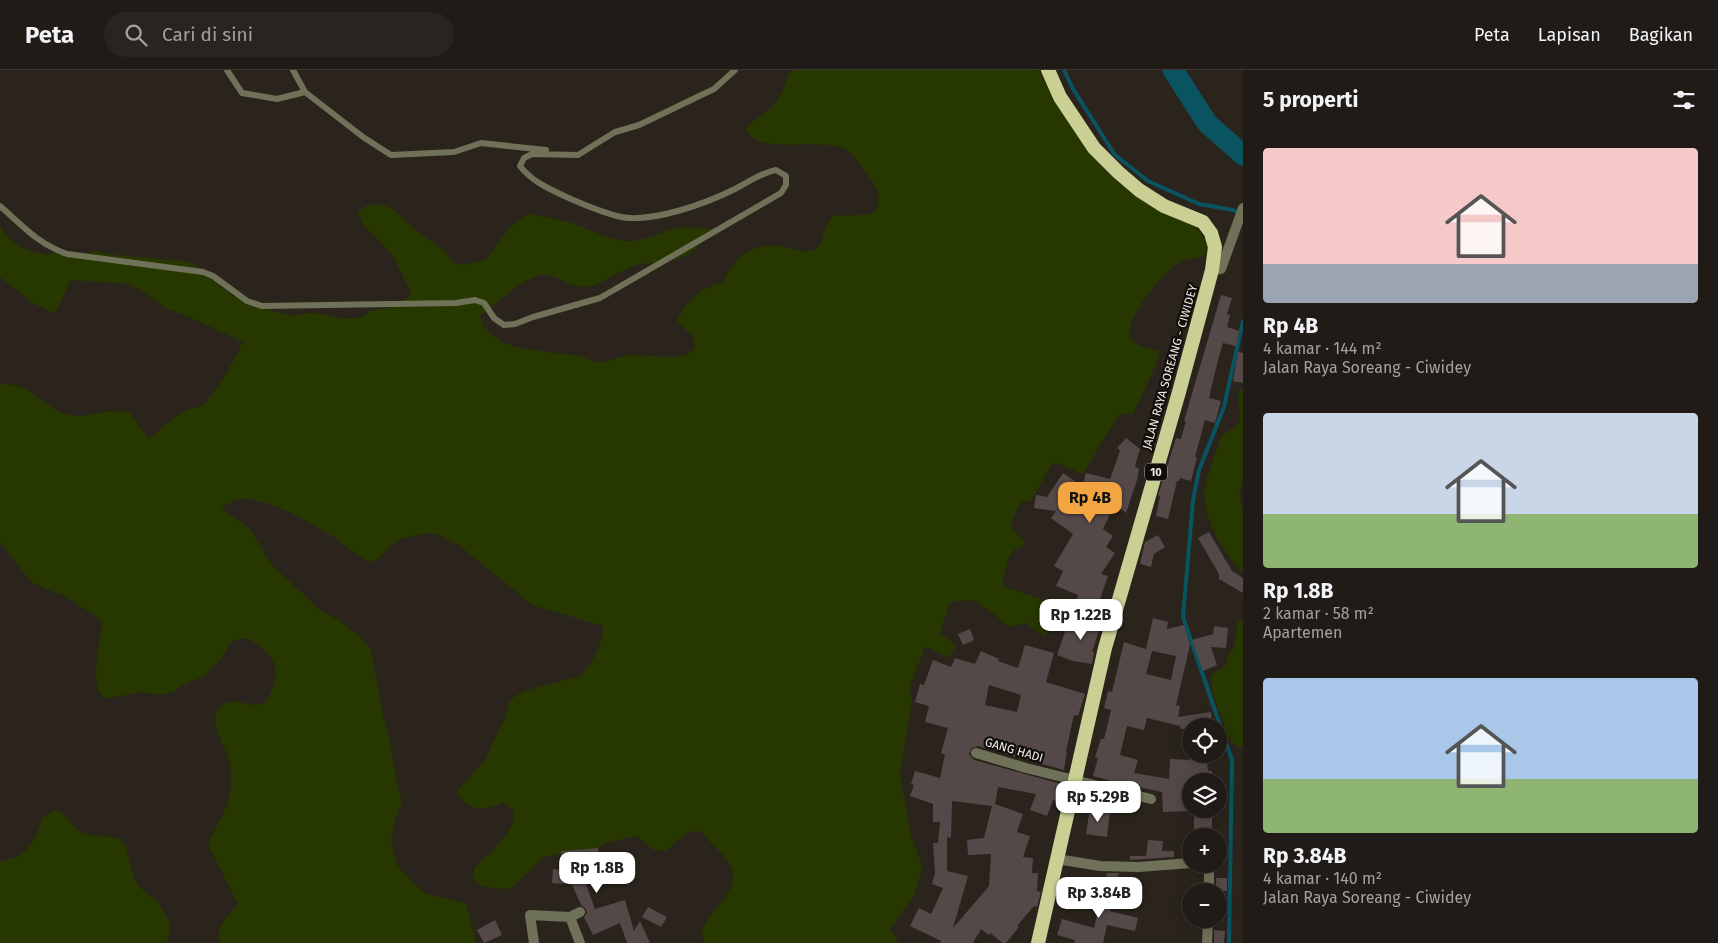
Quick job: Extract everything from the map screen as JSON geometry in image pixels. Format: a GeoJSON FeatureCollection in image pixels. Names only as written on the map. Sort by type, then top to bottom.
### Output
{"type":"FeatureCollection","features":[{"type":"Feature","properties":{"kind":"highway","name":"JALAN RAYA SOREANG - CIWIDEY"},"geometry":{"type":"LineString","coordinates":[[1038,943],[1105,648],[1180,392],[1212,270],[1215,247],[1212,233],[1203,222],[1164,206],[1139,190],[1094,148],[1060,98],[1048,70]]}},
{"type":"Feature","properties":{"kind":"street"},"geometry":{"type":"LineString","coordinates":[[1212,270],[1221,269],[1242,212]]}},
{"type":"Feature","properties":{"kind":"street","name":"GANG HADI"},"geometry":{"type":"LineString","coordinates":[[976,753],[1026,768],[1151,799]]}},
{"type":"Feature","properties":{"kind":"street"},"geometry":{"type":"LineString","coordinates":[[1057,859],[1100,866],[1123,867],[1182,864]]}},
{"type":"Feature","properties":{"kind":"street"},"geometry":{"type":"LineString","coordinates":[[534,943],[530,915],[575,914],[580,943]]}},
{"type":"Feature","properties":{"kind":"street"},"geometry":{"type":"LineString","coordinates":[[1207,943],[1208,928]]}},
{"type":"Feature","properties":{"kind":"lane"},"geometry":{"type":"LineString","coordinates":[[227,70],[242,93],[277,99],[305,92]]}},
{"type":"Feature","properties":{"kind":"lane"},"geometry":{"type":"LineString","coordinates":[[292,70],[305,92],[363,137],[391,155],[454,152],[481,143],[578,155]]}},
{"type":"Feature","properties":{"kind":"lane"},"geometry":{"type":"LineString","coordinates":[[0,206],[39,242],[53,249],[67,254],[203,272],[213,276],[247,301],[262,306],[456,303],[474,300],[484,303],[494,318],[504,325],[515,324],[600,298],[643,271],[782,193],[786,185],[786,176],[776,170],[764,172],[735,189],[675,213],[623,217],[586,206],[536,182],[520,166],[524,158],[532,154],[578,155],[615,132],[639,125],[714,89],[735,70]]}},
{"type":"Feature","properties":{"kind":"green space"},"geometry":{"type":"Polygon","coordinates":[[[792,70],[1038,70],[1087,146],[1107,173],[1194,223],[1211,249],[1201,257],[1184,260],[1173,267],[1158,282],[1137,311],[1130,328],[1131,340],[1140,346],[1160,351],[1152,374],[1133,414],[1119,414],[1083,474],[1058,463],[1052,464],[1031,501],[1021,502],[1012,521],[1012,530],[1024,540],[1023,546],[1014,551],[1010,556],[1002,586],[1041,599],[1054,627],[1045,637],[1026,623],[1008,627],[995,615],[972,600],[950,602],[940,633],[956,646],[949,658],[925,646],[909,689],[912,699],[900,774],[911,837],[923,866],[914,896],[890,929],[899,943],[705,943],[702,932],[704,925],[726,896],[731,888],[733,879],[732,870],[727,860],[700,831],[688,832],[665,851],[654,850],[636,836],[608,842],[598,848],[544,857],[511,889],[482,887],[474,879],[474,868],[494,849],[507,833],[512,825],[512,810],[503,802],[490,808],[477,808],[465,803],[456,792],[485,760],[506,715],[508,704],[515,696],[524,691],[581,676],[599,647],[602,640],[603,626],[532,605],[459,545],[438,535],[427,533],[397,541],[381,557],[370,562],[338,540],[297,516],[280,508],[245,499],[233,501],[221,509],[249,528],[272,565],[320,610],[340,621],[357,634],[371,650],[402,801],[394,822],[391,843],[397,865],[411,881],[427,894],[466,903],[476,943],[220,943],[219,931],[221,926],[226,917],[238,904],[208,845],[228,803],[231,781],[229,761],[218,732],[215,717],[217,711],[222,706],[230,702],[253,705],[265,703],[275,681],[275,666],[268,653],[254,642],[248,639],[237,640],[232,641],[220,660],[204,676],[183,685],[173,692],[162,695],[140,692],[105,699],[98,689],[96,675],[102,624],[96,616],[66,597],[35,584],[26,576],[0,542],[0,384],[27,390],[54,409],[68,415],[79,416],[111,411],[129,412],[149,439],[180,414],[195,407],[203,406],[224,378],[243,342],[187,316],[167,309],[129,284],[71,280],[55,313],[34,304],[0,277],[0,226],[12,240],[23,248],[35,253],[47,254],[72,251],[83,254],[94,251],[114,255],[184,261],[195,265],[231,295],[264,309],[295,316],[317,313],[351,319],[362,317],[371,311],[389,308],[412,295],[393,256],[362,223],[357,212],[366,206],[376,204],[387,206],[396,211],[412,227],[447,253],[453,262],[464,265],[486,259],[509,228],[527,214],[572,223],[605,236],[626,241],[643,239],[681,228],[697,227],[712,229],[695,249],[683,257],[670,261],[630,267],[602,282],[587,287],[580,287],[546,275],[534,277],[509,292],[480,316],[483,326],[503,343],[524,349],[581,356],[595,362],[606,362],[626,355],[675,357],[686,355],[695,348],[693,337],[677,321],[684,307],[702,291],[724,282],[732,265],[745,253],[753,249],[770,246],[811,251],[821,243],[826,228],[833,216],[876,212],[878,191],[854,156],[848,151],[834,146],[785,145],[762,142],[752,137],[746,129],[776,102],[792,70]]]}},
{"type":"Feature","properties":{"kind":"green space"},"geometry":{"type":"Polygon","coordinates":[[[1243,388],[1243,479],[1239,493],[1243,509],[1243,572],[1235,565],[1221,545],[1210,521],[1204,497],[1205,486],[1221,437],[1224,433],[1233,429],[1240,420],[1238,393],[1243,388]]]}},
{"type":"Feature","properties":{"kind":"green space"},"geometry":{"type":"Polygon","coordinates":[[[1238,620],[1243,621],[1243,746],[1231,743],[1227,732],[1227,718],[1222,718],[1211,683],[1212,675],[1224,668],[1230,651],[1234,649],[1238,620]]]}},
{"type":"Feature","properties":{"kind":"green space"},"geometry":{"type":"Polygon","coordinates":[[[53,810],[63,814],[79,831],[91,835],[118,838],[125,845],[134,878],[139,887],[158,902],[170,923],[170,934],[166,943],[0,943],[0,862],[17,857],[26,850],[33,841],[43,818],[53,810]]]}},
{"type":"Feature","properties":{"kind":"building"},"geometry":{"type":"Polygon","coordinates":[[[1221,295],[1232,298],[1227,314],[1230,315],[1227,327],[1239,331],[1236,346],[1223,343],[1217,364],[1209,398],[1221,401],[1215,423],[1205,420],[1191,481],[1180,478],[1177,481],[1168,519],[1156,516],[1160,496],[1158,495],[1176,438],[1181,439],[1186,421],[1184,421],[1221,295]]]}},
{"type":"Feature","properties":{"kind":"building"},"geometry":{"type":"Polygon","coordinates":[[[1238,352],[1243,353],[1243,383],[1233,381],[1238,352]]]}},
{"type":"Feature","properties":{"kind":"building"},"geometry":{"type":"Polygon","coordinates":[[[1126,438],[1140,449],[1135,466],[1139,469],[1126,513],[1118,507],[1116,510],[1113,508],[1103,529],[1113,536],[1106,547],[1115,553],[1101,574],[1108,576],[1096,611],[1075,603],[1078,595],[1056,586],[1063,571],[1054,566],[1073,534],[1051,518],[1056,511],[1034,508],[1036,495],[1047,497],[1063,473],[1082,486],[1086,473],[1110,479],[1120,450],[1117,448],[1126,438]]]}},
{"type":"Feature","properties":{"kind":"building"},"geometry":{"type":"Polygon","coordinates":[[[1209,532],[1232,571],[1243,578],[1243,593],[1219,579],[1219,574],[1198,538],[1209,532]]]}},
{"type":"Feature","properties":{"kind":"building"},"geometry":{"type":"Polygon","coordinates":[[[1158,535],[1165,547],[1154,554],[1151,567],[1140,564],[1145,542],[1158,535]]]}},
{"type":"Feature","properties":{"kind":"building"},"geometry":{"type":"Polygon","coordinates":[[[1093,612],[1104,615],[1092,652],[1094,652],[1092,664],[1073,661],[1057,655],[1068,623],[1087,629],[1093,612]]]}},
{"type":"Feature","properties":{"kind":"building"},"geometry":{"type":"Polygon","coordinates":[[[1153,618],[1168,622],[1167,629],[1184,625],[1190,645],[1176,705],[1180,706],[1178,717],[1211,712],[1212,718],[1182,718],[1181,729],[1180,726],[1147,718],[1144,730],[1127,726],[1120,755],[1138,760],[1134,773],[1169,779],[1170,759],[1182,760],[1182,763],[1207,763],[1208,771],[1212,771],[1212,773],[1182,773],[1182,811],[1163,812],[1162,792],[1133,787],[1093,776],[1098,758],[1095,757],[1101,739],[1104,739],[1111,710],[1104,708],[1108,691],[1112,692],[1124,642],[1146,649],[1153,618]],[[1152,651],[1146,674],[1171,680],[1176,656],[1152,651]]]}},
{"type":"Feature","properties":{"kind":"building"},"geometry":{"type":"Polygon","coordinates":[[[1214,626],[1228,628],[1226,648],[1211,647],[1217,665],[1203,671],[1192,640],[1213,634],[1214,626]]]}},
{"type":"Feature","properties":{"kind":"building"},"geometry":{"type":"Polygon","coordinates":[[[970,629],[974,640],[963,645],[958,634],[970,629]]]}},
{"type":"Feature","properties":{"kind":"building"},"geometry":{"type":"Polygon","coordinates":[[[1025,645],[1054,653],[1046,682],[1085,694],[1078,716],[1074,715],[1064,770],[978,746],[972,748],[969,754],[974,760],[1061,784],[1057,801],[1053,800],[1047,816],[1030,810],[1036,794],[998,787],[995,804],[1023,814],[1017,832],[1030,836],[1023,857],[1033,858],[1032,873],[1038,873],[1037,891],[1041,892],[1037,907],[1034,906],[1006,943],[981,929],[973,943],[940,943],[941,941],[910,926],[919,908],[931,914],[943,888],[932,884],[935,873],[933,843],[938,843],[940,822],[933,822],[933,804],[910,796],[914,785],[911,784],[915,771],[940,778],[945,755],[941,753],[948,728],[925,722],[929,706],[915,702],[920,684],[924,685],[933,660],[951,667],[955,658],[975,664],[981,651],[999,659],[998,661],[1018,668],[1025,645]],[[989,685],[985,705],[1017,712],[1021,695],[989,685]],[[952,801],[951,838],[947,837],[947,871],[968,876],[953,928],[989,886],[991,854],[968,855],[967,840],[984,838],[992,806],[952,801]]]}},
{"type":"Feature","properties":{"kind":"building"},"geometry":{"type":"Polygon","coordinates":[[[1090,808],[1110,811],[1107,837],[1086,834],[1090,808]]]}},
{"type":"Feature","properties":{"kind":"building"},"geometry":{"type":"Polygon","coordinates":[[[1194,818],[1212,818],[1212,828],[1194,828],[1194,818]]]}},
{"type":"Feature","properties":{"kind":"building"},"geometry":{"type":"Polygon","coordinates":[[[1148,840],[1163,841],[1162,851],[1174,851],[1174,857],[1130,860],[1130,856],[1146,856],[1148,840]]]}},
{"type":"Feature","properties":{"kind":"building"},"geometry":{"type":"Polygon","coordinates":[[[598,848],[599,861],[611,861],[610,879],[584,879],[595,909],[625,900],[634,931],[640,921],[650,943],[627,943],[620,923],[593,935],[584,917],[587,913],[586,909],[581,905],[565,869],[563,870],[565,884],[552,883],[553,869],[562,870],[561,851],[598,848]]]}},
{"type":"Feature","properties":{"kind":"building"},"geometry":{"type":"Polygon","coordinates":[[[1107,873],[1119,873],[1110,911],[1138,918],[1135,931],[1107,925],[1103,943],[1074,943],[1075,940],[1057,935],[1062,919],[1094,928],[1107,873]]]}},
{"type":"Feature","properties":{"kind":"building"},"geometry":{"type":"Polygon","coordinates":[[[1216,878],[1227,878],[1227,883],[1216,883],[1216,878]]]}},
{"type":"Feature","properties":{"kind":"building"},"geometry":{"type":"Polygon","coordinates":[[[648,907],[667,917],[661,927],[642,917],[648,907]]]}},
{"type":"Feature","properties":{"kind":"building"},"geometry":{"type":"Polygon","coordinates":[[[495,920],[502,935],[484,943],[477,930],[495,920]]]}},
{"type":"Feature","properties":{"kind":"building"},"geometry":{"type":"Polygon","coordinates":[[[1214,930],[1225,931],[1224,943],[1214,943],[1214,930]]]}},
{"type":"Feature","properties":{"kind":"waterway"},"geometry":{"type":"LineString","coordinates":[[1064,70],[1073,89],[1115,155],[1148,181],[1199,204],[1233,210],[1241,214]]}},
{"type":"Feature","properties":{"kind":"waterway"},"geometry":{"type":"LineString","coordinates":[[1173,70],[1207,123],[1243,155]]}},
{"type":"Feature","properties":{"kind":"waterway"},"geometry":{"type":"LineString","coordinates":[[1229,943],[1232,760],[1183,617],[1193,500],[1199,470],[1224,407],[1243,321]]}}]}
